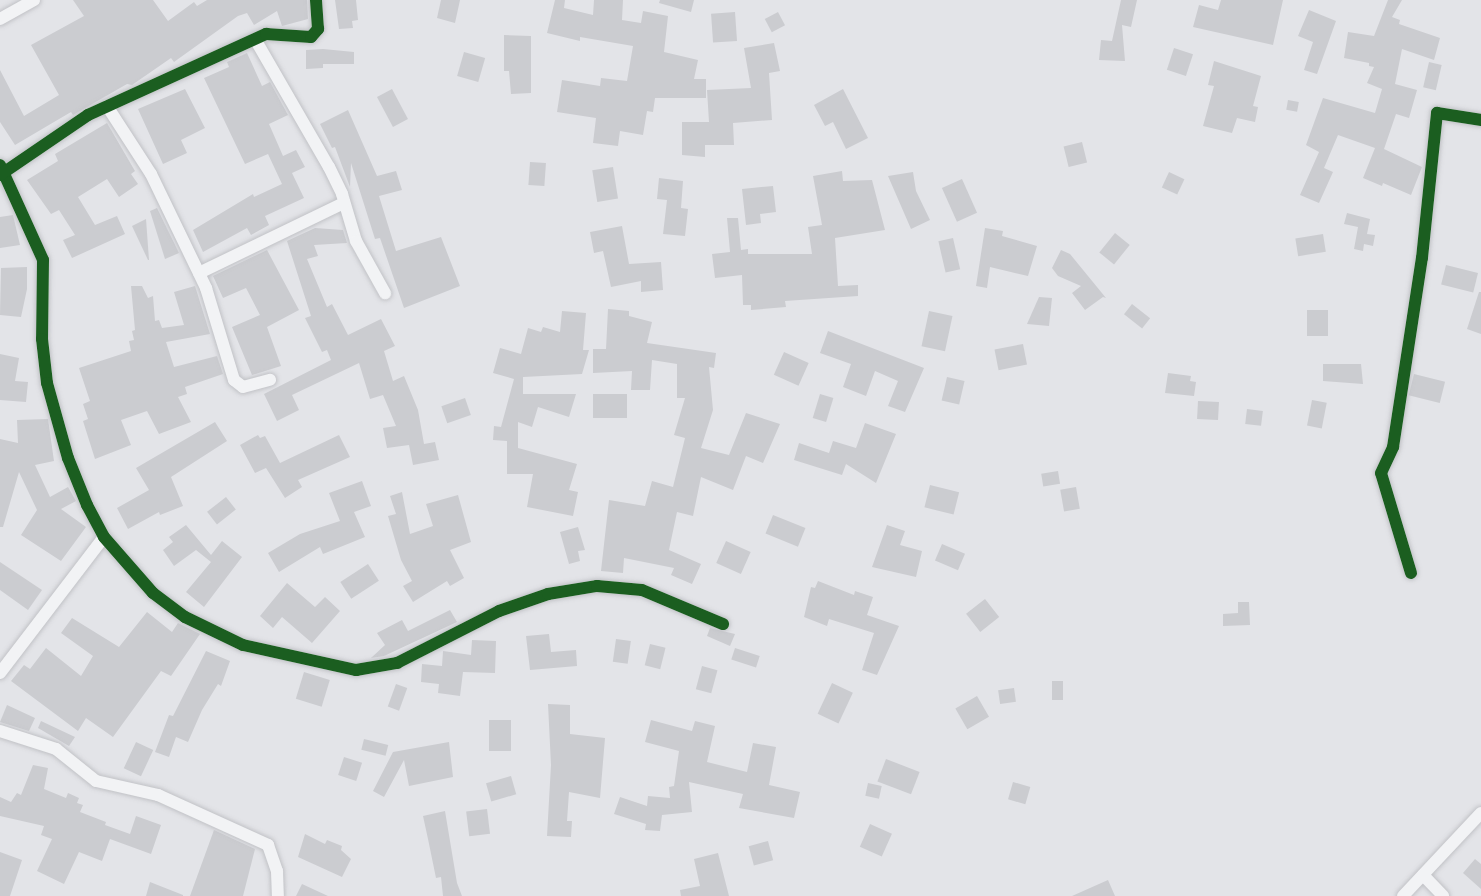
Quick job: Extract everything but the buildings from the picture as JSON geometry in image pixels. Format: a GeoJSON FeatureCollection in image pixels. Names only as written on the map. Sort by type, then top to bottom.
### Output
{"type":"FeatureCollection","features":[{"type":"Feature","properties":{"kind":"street"},"geometry":{"type":"LineString","coordinates":[[0,19],[34,0]]}},
{"type":"Feature","properties":{"kind":"street"},"geometry":{"type":"LineString","coordinates":[[316,0],[318,29],[311,37],[266,34],[107,106],[1,170],[43,260],[42,339],[47,383],[68,458],[104,537],[153,593],[185,617],[243,645],[356,670],[397,663],[499,611],[548,594],[597,586],[642,590],[723,624]]}},
{"type":"Feature","properties":{"kind":"street"},"geometry":{"type":"LineString","coordinates":[[255,39],[329,167],[356,241],[385,293]]}},
{"type":"Feature","properties":{"kind":"street"},"geometry":{"type":"LineString","coordinates":[[107,106],[151,174],[199,273],[234,380],[243,387],[270,380]]}},
{"type":"Feature","properties":{"kind":"street"},"geometry":{"type":"LineString","coordinates":[[1411,573],[1381,473],[1393,447],[1422,258],[1437,113],[1481,120]]}},
{"type":"Feature","properties":{"kind":"street"},"geometry":{"type":"LineString","coordinates":[[199,273],[344,203]]}},
{"type":"Feature","properties":{"kind":"street"},"geometry":{"type":"LineString","coordinates":[[0,673],[104,537]]}},
{"type":"Feature","properties":{"kind":"street"},"geometry":{"type":"LineString","coordinates":[[0,731],[56,749],[96,781],[158,795],[268,845],[277,871],[278,896]]}},
{"type":"Feature","properties":{"kind":"street"},"geometry":{"type":"LineString","coordinates":[[1403,896],[1481,813]]}},
{"type":"Feature","properties":{"kind":"street"},"geometry":{"type":"LineString","coordinates":[[1423,875],[1443,896]]}},
{"type":"Feature","properties":{"kind":"cycle path"},"geometry":{"type":"LineString","coordinates":[[0,175],[88,115],[266,34],[311,37],[318,29],[316,0]]}},
{"type":"Feature","properties":{"kind":"cycle path"},"geometry":{"type":"LineString","coordinates":[[1411,573],[1381,473],[1393,447],[1422,258],[1437,113],[1481,120]]}},
{"type":"Feature","properties":{"kind":"cycle path"},"geometry":{"type":"LineString","coordinates":[[0,165],[43,260],[42,339],[47,383],[68,458],[87,505],[104,537],[153,593],[185,617],[243,645],[356,670],[397,663],[499,611],[548,594],[597,586],[642,590],[723,624]]}}]}
